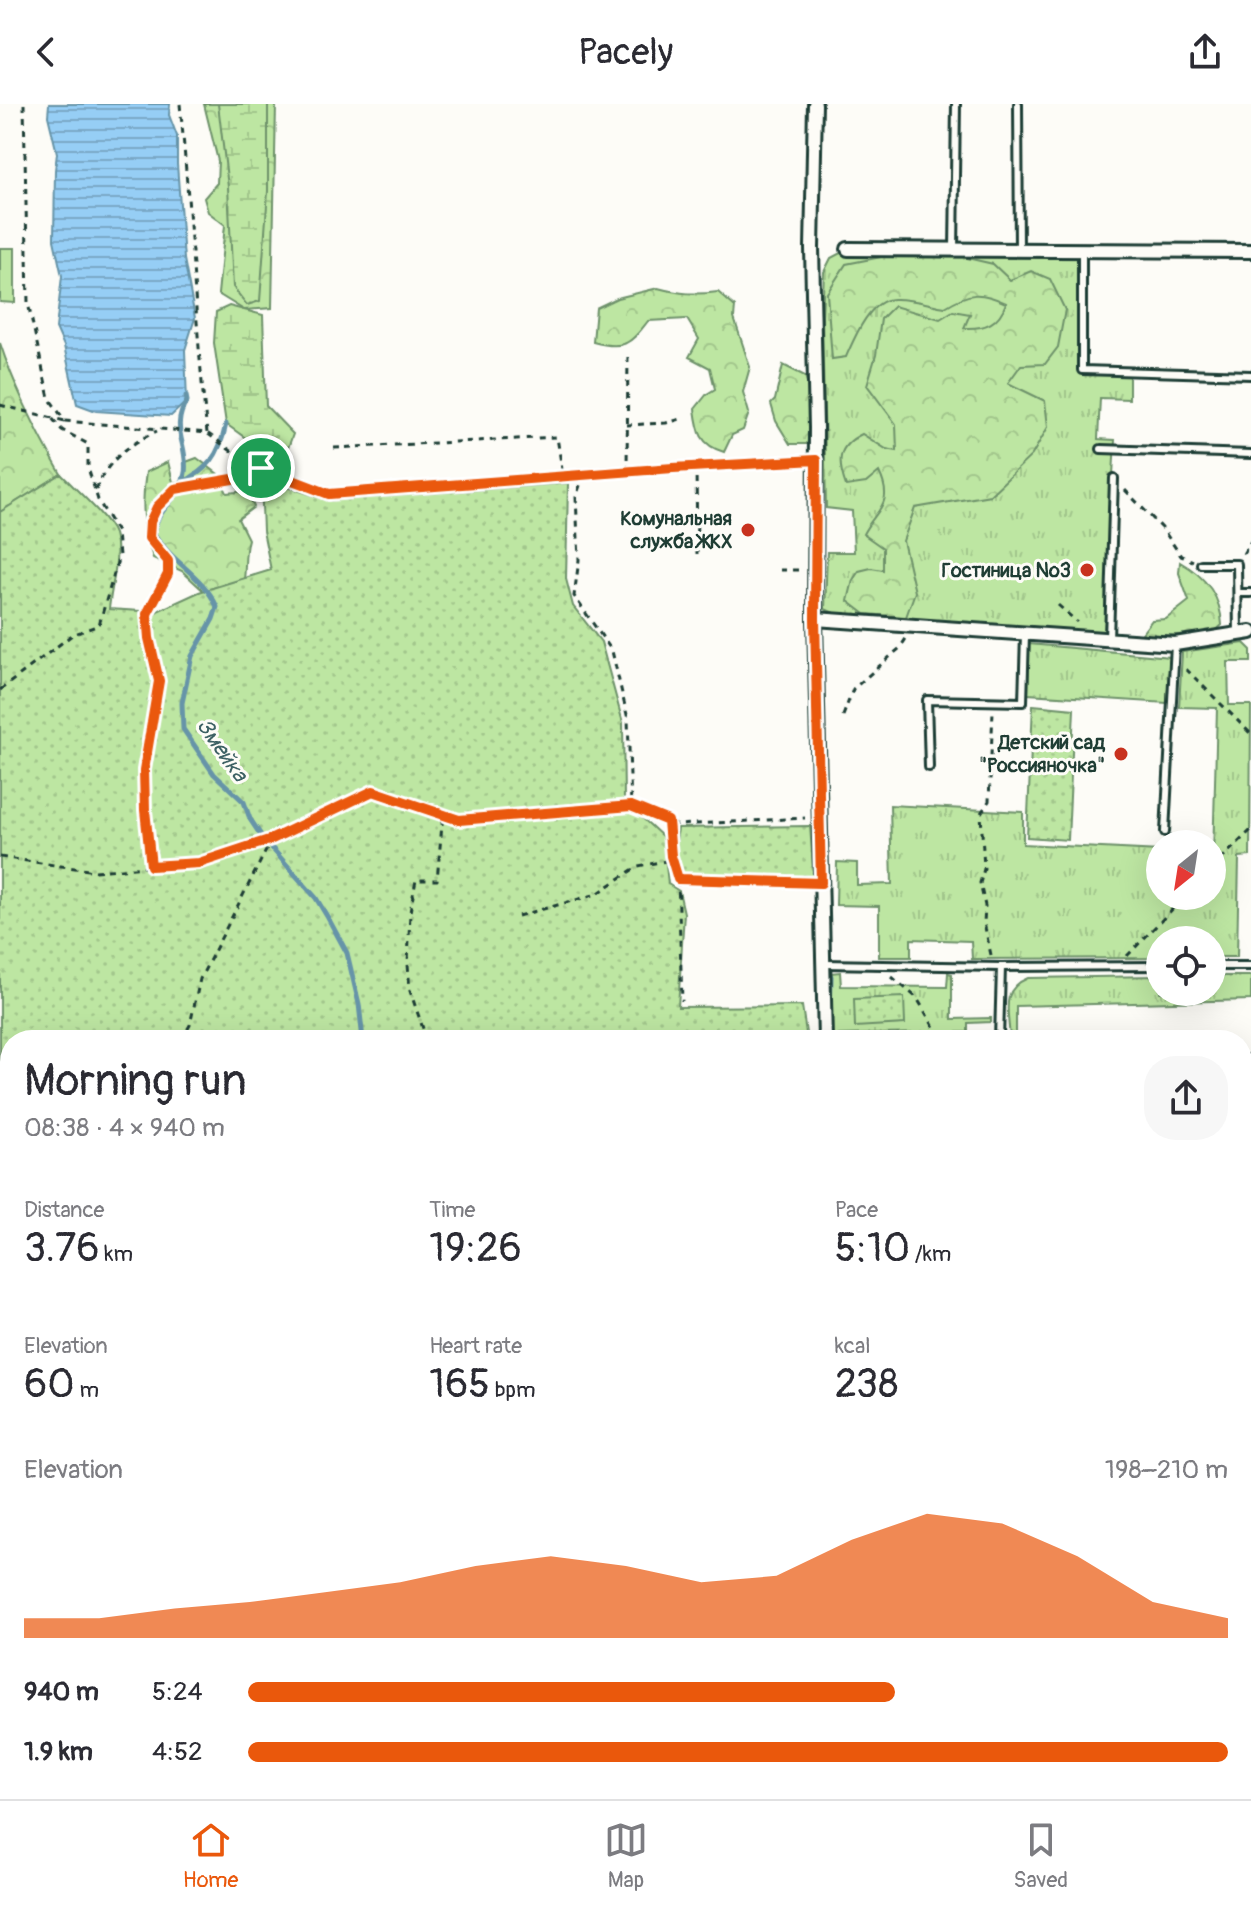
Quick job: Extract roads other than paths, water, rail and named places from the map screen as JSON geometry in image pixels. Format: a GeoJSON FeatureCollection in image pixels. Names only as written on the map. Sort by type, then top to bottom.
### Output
{"type":"FeatureCollection","features":[{"type":"Feature","properties":{"kind":"street"},"geometry":{"type":"LineString","coordinates":[[815,104],[812,248],[815,619],[824,1030]]}},
{"type":"Feature","properties":{"kind":"street"},"geometry":{"type":"LineString","coordinates":[[848,249],[1251,251]]}},
{"type":"Feature","properties":{"kind":"street"},"geometry":{"type":"LineString","coordinates":[[815,619],[1109,639],[1174,649],[1244,634]]}},
{"type":"Feature","properties":{"kind":"lane"},"geometry":{"type":"LineString","coordinates":[[954,250],[956,104]]}},
{"type":"Feature","properties":{"kind":"lane"},"geometry":{"type":"LineString","coordinates":[[1018,104],[1019,250]]}},
{"type":"Feature","properties":{"kind":"lane"},"geometry":{"type":"LineString","coordinates":[[1082,249],[1082,370],[1251,375]]}},
{"type":"Feature","properties":{"kind":"lane"},"geometry":{"type":"LineString","coordinates":[[1101,449],[1251,454]]}},
{"type":"Feature","properties":{"kind":"lane"},"geometry":{"type":"LineString","coordinates":[[1109,639],[1114,478]]}},
{"type":"Feature","properties":{"kind":"lane"},"geometry":{"type":"LineString","coordinates":[[1201,564],[1237,564],[1244,634]]}},
{"type":"Feature","properties":{"kind":"lane"},"geometry":{"type":"LineString","coordinates":[[1238,593],[1251,593]]}},
{"type":"Feature","properties":{"kind":"lane"},"geometry":{"type":"LineString","coordinates":[[929,767],[927,700],[1023,702],[1025,634]]}},
{"type":"Feature","properties":{"kind":"lane"},"geometry":{"type":"LineString","coordinates":[[1165,830],[1174,649]]}},
{"type":"Feature","properties":{"kind":"lane"},"geometry":{"type":"LineString","coordinates":[[821,964],[1146,966]]}},
{"type":"Feature","properties":{"kind":"lane"},"geometry":{"type":"LineString","coordinates":[[1226,966],[1251,966]]}},
{"type":"Feature","properties":{"kind":"lane"},"geometry":{"type":"LineString","coordinates":[[997,967],[999,1030]]}},
{"type":"Feature","properties":{"kind":"water"},"geometry":{"type":"Polygon","coordinates":[[[49,104],[170,104],[169,115],[177,136],[184,259],[195,318],[185,350],[187,401],[171,416],[96,411],[77,404],[64,346],[56,328],[62,276],[54,240],[57,153],[48,116],[49,104]]]}},
{"type":"Feature","properties":{"kind":"waterway","name":"Змейка"},"geometry":{"type":"LineString","coordinates":[[186,396],[180,420],[185,473],[153,532],[168,552],[203,586],[217,607],[192,656],[182,703],[183,729],[214,774],[244,802],[250,819],[262,837],[316,898],[328,918],[347,953],[362,1030]]}},
{"type":"Feature","properties":{"kind":"waterway"},"geometry":{"type":"LineString","coordinates":[[181,484],[199,473],[211,460],[220,445],[226,424]]}},
{"type":"Feature","properties":{"kind":"waterway"},"geometry":{"type":"LineString","coordinates":[[830,1023],[831,976]]}},
{"type":"Feature","properties":{"kind":"place","name":"Комунальная служба ЖКХ"},"geometry":{"type":"Point","coordinates":[748,530]}},
{"type":"Feature","properties":{"kind":"place","name":"Гостиница №3"},"geometry":{"type":"Point","coordinates":[1087,570]}},
{"type":"Feature","properties":{"kind":"place","name":"Детский сад \"Россияночка\""},"geometry":{"type":"Point","coordinates":[1121,754]}}]}
